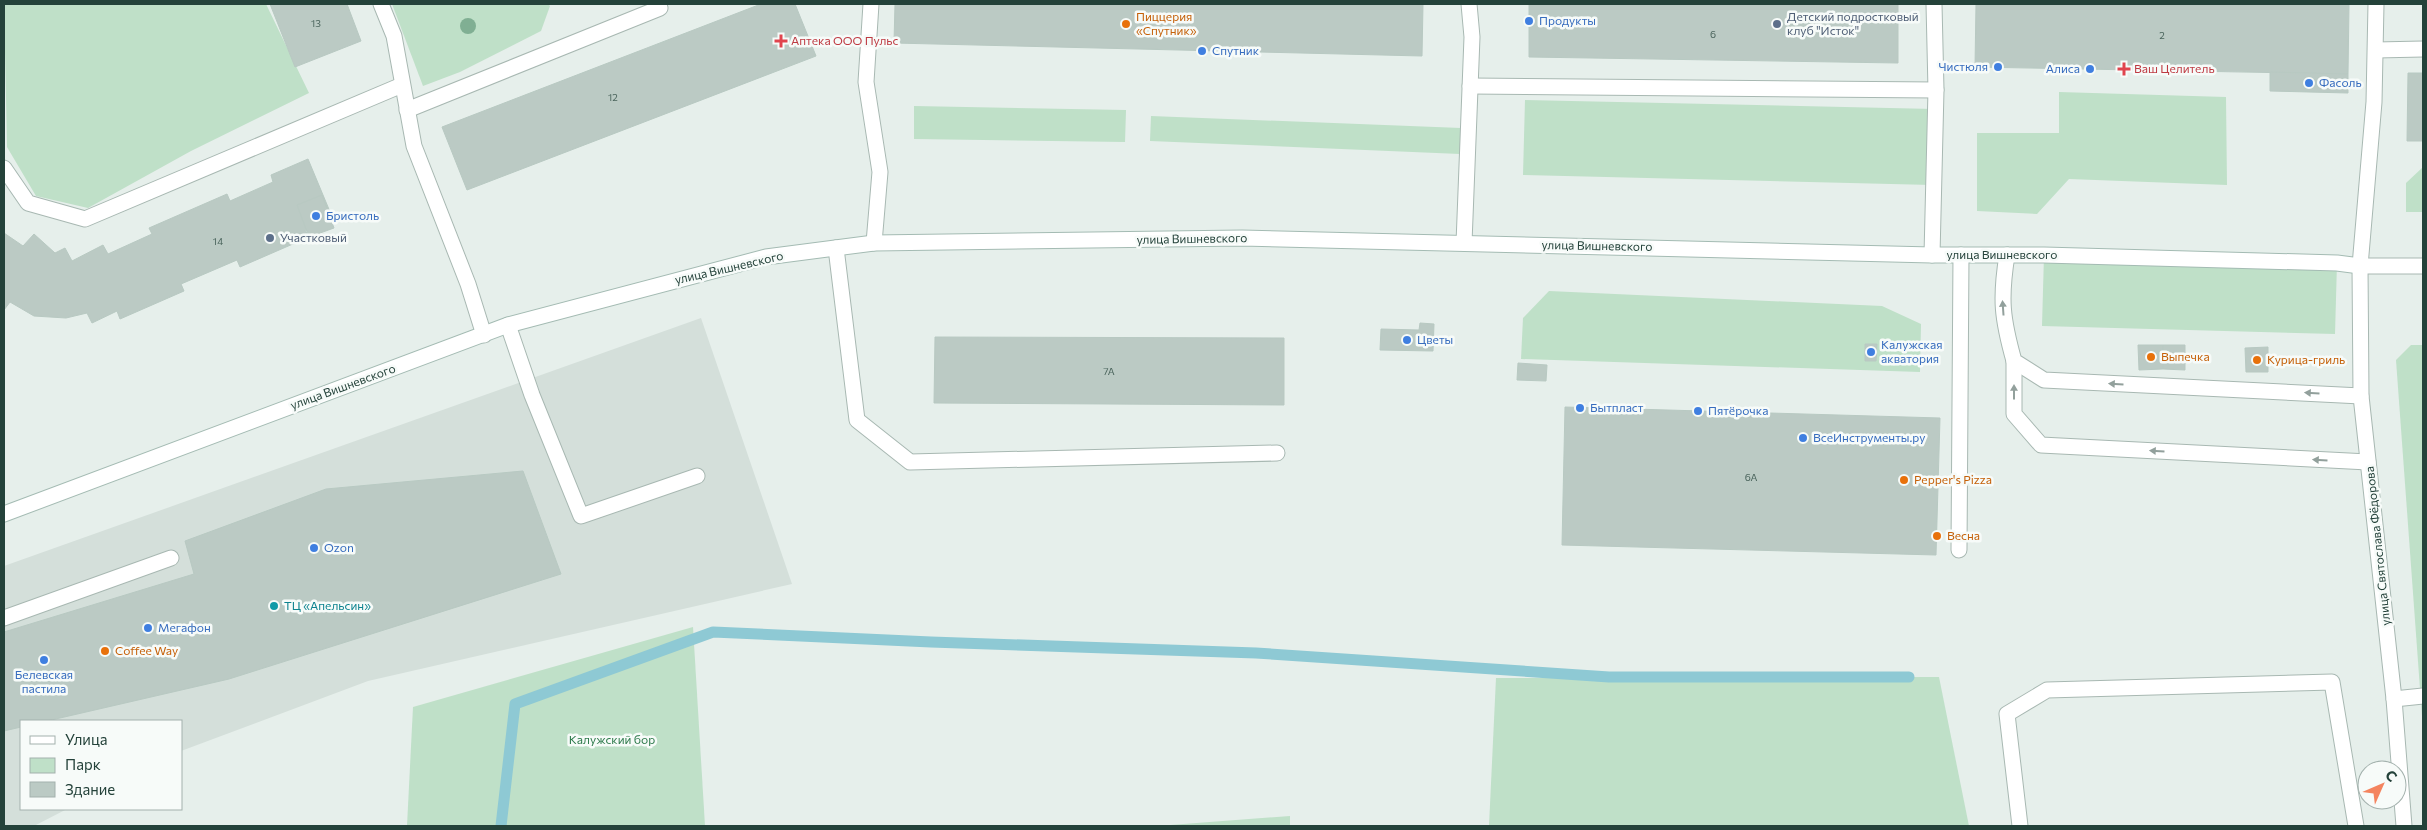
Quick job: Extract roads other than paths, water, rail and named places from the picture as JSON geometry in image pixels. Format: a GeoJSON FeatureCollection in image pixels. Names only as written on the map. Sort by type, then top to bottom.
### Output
{"type":"FeatureCollection","features":[{"type":"Feature","properties":{"kind":"street"},"geometry":{"type":"LineString","coordinates":[[381,4],[394,36],[414,146],[468,284],[484,335]]}},
{"type":"Feature","properties":{"kind":"street"},"geometry":{"type":"LineString","coordinates":[[871,4],[866,82],[880,172],[874,243]]}},
{"type":"Feature","properties":{"kind":"street"},"geometry":{"type":"LineString","coordinates":[[1464,243],[1472,37],[1469,4]]}},
{"type":"Feature","properties":{"kind":"street"},"geometry":{"type":"LineString","coordinates":[[1932,255],[1936,90],[1934,4]]}},
{"type":"Feature","properties":{"kind":"street","name":"улица Святослава Фёдорова"},"geometry":{"type":"LineString","coordinates":[[2376,4],[2374,102],[2360,266],[2361,396],[2394,699],[2404,826]]}},
{"type":"Feature","properties":{"kind":"street"},"geometry":{"type":"LineString","coordinates":[[407,110],[663,5]]}},
{"type":"Feature","properties":{"kind":"street"},"geometry":{"type":"LineString","coordinates":[[2376,50],[2423,49]]}},
{"type":"Feature","properties":{"kind":"street"},"geometry":{"type":"LineString","coordinates":[[4,168],[28,203],[84,218],[402,85]]}},
{"type":"Feature","properties":{"kind":"street"},"geometry":{"type":"LineString","coordinates":[[1470,86],[1936,90]]}},
{"type":"Feature","properties":{"kind":"street","name":"улица Вишневского"},"geometry":{"type":"LineString","coordinates":[[4,514],[508,325],[766,257],[874,243],[1242,238],[2423,266]]}},
{"type":"Feature","properties":{"kind":"street"},"geometry":{"type":"LineString","coordinates":[[836,248],[857,420],[910,462],[1277,453]]}},
{"type":"Feature","properties":{"kind":"street"},"geometry":{"type":"LineString","coordinates":[[1959,550],[1961,255]]}},
{"type":"Feature","properties":{"kind":"street"},"geometry":{"type":"LineString","coordinates":[[2007,255],[2001,292],[2004,327],[2014,361],[2014,414],[2041,446],[2368,462]]}},
{"type":"Feature","properties":{"kind":"street"},"geometry":{"type":"LineString","coordinates":[[508,325],[532,395],[581,516],[697,476]]}},
{"type":"Feature","properties":{"kind":"street"},"geometry":{"type":"LineString","coordinates":[[2014,361],[2044,380],[2361,396]]}},
{"type":"Feature","properties":{"kind":"street"},"geometry":{"type":"LineString","coordinates":[[4,618],[171,558]]}},
{"type":"Feature","properties":{"kind":"street"},"geometry":{"type":"LineString","coordinates":[[2020,826],[2007,714],[2048,690],[2332,682],[2356,826]]}},
{"type":"Feature","properties":{"kind":"street"},"geometry":{"type":"LineString","coordinates":[[2394,699],[2423,696]]}},
{"type":"Feature","properties":{"kind":"waterway"},"geometry":{"type":"LineString","coordinates":[[501,826],[515,704],[713,632],[931,642],[1256,653],[1609,677],[1909,677]]}},
{"type":"Feature","properties":{"kind":"place","name":"Продукты"},"geometry":{"type":"Point","coordinates":[1529,21]}},
{"type":"Feature","properties":{"kind":"place","name":"Пиццерия «Спутник»"},"geometry":{"type":"Point","coordinates":[1126,24]}},
{"type":"Feature","properties":{"kind":"place","name":"Детский подростковый клуб \"Исток\""},"geometry":{"type":"Point","coordinates":[1777,24]}},
{"type":"Feature","properties":{"kind":"place","name":"Аптека ООО Пульс"},"geometry":{"type":"Point","coordinates":[781,41]}},
{"type":"Feature","properties":{"kind":"place","name":"Спутник"},"geometry":{"type":"Point","coordinates":[1202,51]}},
{"type":"Feature","properties":{"kind":"place","name":"Чистюля"},"geometry":{"type":"Point","coordinates":[1998,67]}},
{"type":"Feature","properties":{"kind":"place","name":"Алиса"},"geometry":{"type":"Point","coordinates":[2090,69]}},
{"type":"Feature","properties":{"kind":"place","name":"Ваш Целитель"},"geometry":{"type":"Point","coordinates":[2124,69]}},
{"type":"Feature","properties":{"kind":"place","name":"Фасоль"},"geometry":{"type":"Point","coordinates":[2309,83]}},
{"type":"Feature","properties":{"kind":"place","name":"Бристоль"},"geometry":{"type":"Point","coordinates":[316,216]}},
{"type":"Feature","properties":{"kind":"place","name":"Участковый"},"geometry":{"type":"Point","coordinates":[270,238]}},
{"type":"Feature","properties":{"kind":"place","name":"Цветы"},"geometry":{"type":"Point","coordinates":[1407,340]}},
{"type":"Feature","properties":{"kind":"place","name":"Калужская акватория"},"geometry":{"type":"Point","coordinates":[1871,352]}},
{"type":"Feature","properties":{"kind":"place","name":"Выпечка"},"geometry":{"type":"Point","coordinates":[2151,357]}},
{"type":"Feature","properties":{"kind":"place","name":"Курица-гриль"},"geometry":{"type":"Point","coordinates":[2257,360]}},
{"type":"Feature","properties":{"kind":"place","name":"Бытпласт"},"geometry":{"type":"Point","coordinates":[1580,408]}},
{"type":"Feature","properties":{"kind":"place","name":"Пятёрочка"},"geometry":{"type":"Point","coordinates":[1698,411]}},
{"type":"Feature","properties":{"kind":"place","name":"ВсеИнструменты.ру"},"geometry":{"type":"Point","coordinates":[1803,438]}},
{"type":"Feature","properties":{"kind":"place","name":"Pepper's Pizza"},"geometry":{"type":"Point","coordinates":[1904,480]}},
{"type":"Feature","properties":{"kind":"place","name":"Весна"},"geometry":{"type":"Point","coordinates":[1937,536]}},
{"type":"Feature","properties":{"kind":"place","name":"Ozon"},"geometry":{"type":"Point","coordinates":[314,548]}},
{"type":"Feature","properties":{"kind":"place","name":"ТЦ «Апельсин»"},"geometry":{"type":"Point","coordinates":[274,606]}},
{"type":"Feature","properties":{"kind":"place","name":"Мегафон"},"geometry":{"type":"Point","coordinates":[148,628]}},
{"type":"Feature","properties":{"kind":"place","name":"Coffee Way"},"geometry":{"type":"Point","coordinates":[105,651]}},
{"type":"Feature","properties":{"kind":"place","name":"Белевская пастила"},"geometry":{"type":"Point","coordinates":[44,660]}},
{"type":"Feature","properties":{"kind":"park label","name":"Калужский бор"},"geometry":{"type":"Point","coordinates":[612,740]}}]}
